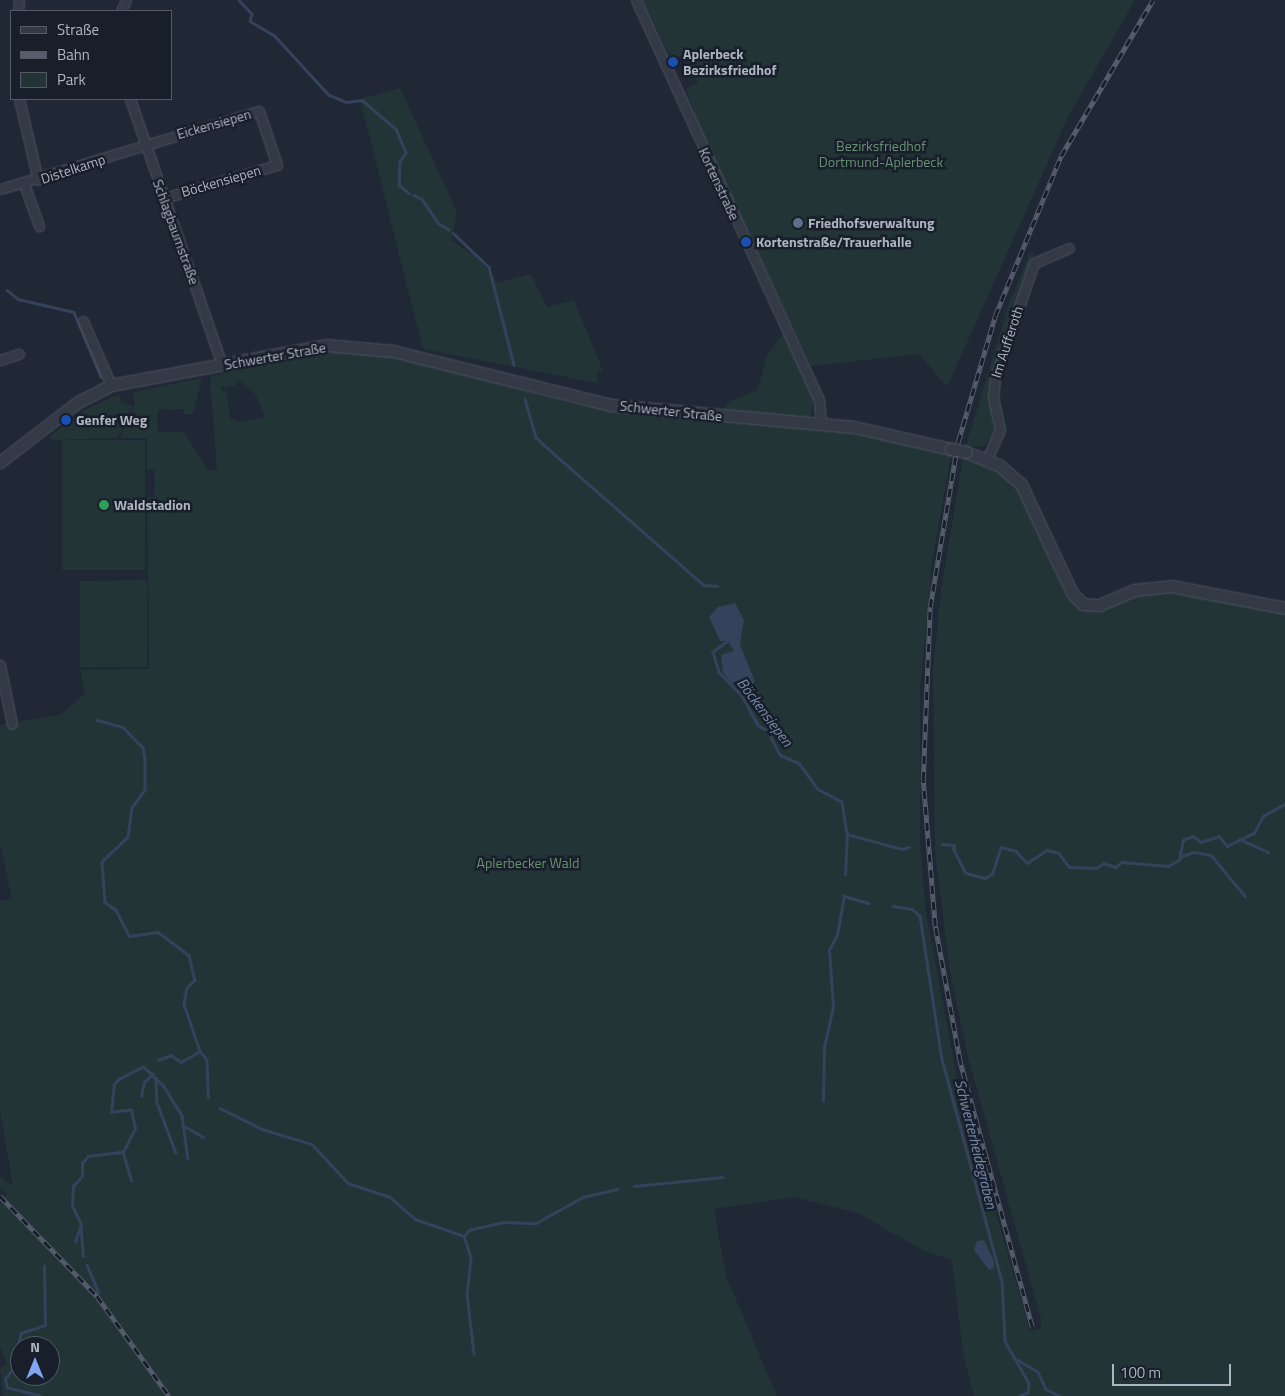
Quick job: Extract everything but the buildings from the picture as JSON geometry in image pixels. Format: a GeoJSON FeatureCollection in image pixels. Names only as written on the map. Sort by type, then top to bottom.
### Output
{"type":"FeatureCollection","features":[{"type":"Feature","properties":{"kind":"street","name":"Kortenstraße"},"geometry":{"type":"LineString","coordinates":[[636,0],[819,400],[821,424]]}},
{"type":"Feature","properties":{"kind":"street"},"geometry":{"type":"LineString","coordinates":[[19,100],[38,180]]}},
{"type":"Feature","properties":{"kind":"street","name":"Schlagbaumstraße"},"geometry":{"type":"LineString","coordinates":[[130,100],[222,365]]}},
{"type":"Feature","properties":{"kind":"street","name":"Eickensiepen"},"geometry":{"type":"LineString","coordinates":[[144,144],[258,111],[277,165]]}},
{"type":"Feature","properties":{"kind":"street","name":"Distelkamp"},"geometry":{"type":"LineString","coordinates":[[0,189],[38,180],[144,144]]}},
{"type":"Feature","properties":{"kind":"street","name":"Böckensiepen"},"geometry":{"type":"LineString","coordinates":[[164,198],[277,165]]}},
{"type":"Feature","properties":{"kind":"street"},"geometry":{"type":"LineString","coordinates":[[24,184],[39,226]]}},
{"type":"Feature","properties":{"kind":"street","name":"Im Aufferoth"},"geometry":{"type":"LineString","coordinates":[[987,459],[1000,430],[993,398],[994,378],[1034,262],[1069,248]]}},
{"type":"Feature","properties":{"kind":"street"},"geometry":{"type":"LineString","coordinates":[[83,321],[111,385]]}},
{"type":"Feature","properties":{"kind":"street","name":"Schwerter Straße"},"geometry":{"type":"LineString","coordinates":[[0,462],[78,402],[111,385],[327,345],[373,347],[612,405],[821,424],[966,452],[987,459],[1009,472],[1027,492],[1072,593],[1084,604],[1100,605],[1134,590],[1172,586],[1285,608]]}},
{"type":"Feature","properties":{"kind":"street"},"geometry":{"type":"LineString","coordinates":[[0,360],[19,354]]}},
{"type":"Feature","properties":{"kind":"street"},"geometry":{"type":"LineString","coordinates":[[0,665],[12,724]]}},
{"type":"Feature","properties":{"kind":"green space","name":"Bezirksfriedhof Dortmund-Aplerbeck"},"geometry":{"type":"Polygon","coordinates":[[[643,0],[1135,0],[1069,115],[947,387],[919,354],[811,366],[700,129],[686,89],[698,83],[684,54],[672,60],[643,0]]]}},
{"type":"Feature","properties":{"kind":"green space"},"geometry":{"type":"Polygon","coordinates":[[[400,88],[457,212],[451,240],[479,259],[498,283],[531,274],[547,307],[574,300],[603,371],[597,372],[597,383],[423,349],[360,99],[400,88]]]}},
{"type":"Feature","properties":{"kind":"green space"},"geometry":{"type":"Polygon","coordinates":[[[1030,252],[1034,254],[990,387],[994,434],[983,447],[966,446],[1008,306],[1030,252]]]}},
{"type":"Feature","properties":{"kind":"green space","name":"Aplerbecker Wald"},"geometry":{"type":"Polygon","coordinates":[[[785,331],[814,398],[809,428],[877,437],[951,456],[932,562],[920,690],[920,843],[926,913],[957,1078],[1030,1331],[1041,1328],[1041,1319],[967,1053],[950,971],[935,852],[933,670],[941,590],[963,458],[998,470],[1015,484],[1035,518],[1065,595],[1082,610],[1107,608],[1151,588],[1285,611],[1285,1396],[974,1396],[963,1354],[952,1260],[924,1251],[858,1213],[794,1197],[714,1209],[726,1276],[777,1396],[3,1396],[0,1369],[7,1363],[0,1347],[0,1204],[7,1194],[0,1188],[0,1176],[13,1186],[0,1111],[0,901],[12,899],[0,844],[0,725],[60,715],[85,694],[80,670],[149,669],[147,497],[154,497],[155,469],[147,469],[147,438],[120,438],[135,403],[133,392],[202,378],[193,414],[184,414],[184,409],[158,410],[157,432],[184,432],[208,470],[217,471],[210,377],[253,365],[324,350],[402,357],[573,404],[713,422],[730,401],[758,390],[766,357],[785,331]],[[239,380],[234,386],[221,387],[221,391],[227,391],[230,418],[240,422],[265,417],[256,395],[239,380]]]}},
{"type":"Feature","properties":{"kind":"green space"},"geometry":{"type":"Polygon","coordinates":[[[119,394],[121,402],[132,406],[118,438],[52,440],[50,436],[90,407],[119,394]]]}},
{"type":"Feature","properties":{"kind":"green space","name":"Waldstadion"},"geometry":{"type":"Polygon","coordinates":[[[62,440],[145,440],[145,570],[62,570],[62,440]]]}},
{"type":"Feature","properties":{"kind":"green space"},"geometry":{"type":"Polygon","coordinates":[[[147,580],[147,667],[80,667],[80,581],[147,580]]]}},
{"type":"Feature","properties":{"kind":"water","name":"Böckensiepen"},"geometry":{"type":"Polygon","coordinates":[[[735,603],[744,620],[740,644],[755,682],[746,689],[731,683],[723,673],[721,655],[734,651],[728,641],[720,641],[709,617],[718,607],[735,603]]]}},
{"type":"Feature","properties":{"kind":"water"},"geometry":{"type":"Polygon","coordinates":[[[984,1240],[994,1261],[994,1268],[989,1270],[974,1250],[977,1241],[984,1240]]]}},
{"type":"Feature","properties":{"kind":"waterway","name":"Böckensiepen"},"geometry":{"type":"LineString","coordinates":[[239,0],[252,14],[250,21],[275,36],[329,95],[346,102],[362,100],[396,129],[406,153],[400,162],[399,185],[409,193]]}},
{"type":"Feature","properties":{"kind":"waterway","name":"Böckensiepen"},"geometry":{"type":"LineString","coordinates":[[413,195],[422,199],[438,223],[448,229]]}},
{"type":"Feature","properties":{"kind":"waterway","name":"Böckensiepen"},"geometry":{"type":"LineString","coordinates":[[453,233],[489,267],[514,365]]}},
{"type":"Feature","properties":{"kind":"waterway"},"geometry":{"type":"LineString","coordinates":[[7,290],[18,299],[74,312],[101,377]]}},
{"type":"Feature","properties":{"kind":"waterway","name":"Böckensiepen"},"geometry":{"type":"LineString","coordinates":[[525,399],[536,437],[544,445],[704,585],[717,586]]}},
{"type":"Feature","properties":{"kind":"waterway","name":"Böckensiepen"},"geometry":{"type":"LineString","coordinates":[[728,641],[713,652],[719,672],[742,696],[758,725],[768,731],[780,755],[799,763],[818,789],[842,802],[847,834],[902,849],[909,847]]}},
{"type":"Feature","properties":{"kind":"waterway"},"geometry":{"type":"LineString","coordinates":[[97,720],[123,727],[143,748],[145,758],[145,790],[132,808],[128,837],[102,862],[105,902],[116,910],[129,936],[158,932],[189,955],[195,980],[187,988],[184,1004],[200,1051]]}},
{"type":"Feature","properties":{"kind":"waterway","name":"Böckensiepen"},"geometry":{"type":"LineString","coordinates":[[953,848],[966,873],[985,878],[992,874],[1001,847],[1016,851],[1027,863],[1047,850],[1059,853],[1069,867],[1096,868],[1104,863],[1115,867],[1122,862],[1168,866],[1179,860],[1183,840],[1193,836],[1201,842],[1219,836],[1227,846],[1254,833],[1263,816],[1285,804]]}},
{"type":"Feature","properties":{"kind":"waterway","name":"Schwerterheidegraben"},"geometry":{"type":"LineString","coordinates":[[845,875],[847,834]]}},
{"type":"Feature","properties":{"kind":"waterway"},"geometry":{"type":"LineString","coordinates":[[1239,839],[1268,852]]}},
{"type":"Feature","properties":{"kind":"waterway","name":"Böckensiepen"},"geometry":{"type":"LineString","coordinates":[[942,844],[954,845],[955,850]]}},
{"type":"Feature","properties":{"kind":"waterway"},"geometry":{"type":"LineString","coordinates":[[1180,857],[1194,852],[1211,855],[1245,896]]}},
{"type":"Feature","properties":{"kind":"waterway"},"geometry":{"type":"LineString","coordinates":[[823,1101],[824,1047],[833,1007],[829,950],[837,935],[844,896],[869,903]]}},
{"type":"Feature","properties":{"kind":"waterway","name":"Schwerterheidegraben"},"geometry":{"type":"LineString","coordinates":[[893,906],[912,909],[920,916],[942,1059],[1002,1281],[1005,1341],[1029,1383],[1028,1393],[1020,1396]]}},
{"type":"Feature","properties":{"kind":"waterway"},"geometry":{"type":"LineString","coordinates":[[200,1051],[207,1060],[208,1097]]}},
{"type":"Feature","properties":{"kind":"waterway"},"geometry":{"type":"LineString","coordinates":[[158,1060],[171,1055],[181,1062],[200,1051]]}},
{"type":"Feature","properties":{"kind":"waterway"},"geometry":{"type":"LineString","coordinates":[[75,1242],[81,1225],[72,1206],[73,1186],[82,1176],[82,1163],[88,1156],[123,1152],[135,1128],[131,1110],[111,1112],[114,1084],[119,1079],[143,1066],[163,1085],[182,1116],[188,1159]]}},
{"type":"Feature","properties":{"kind":"waterway"},"geometry":{"type":"LineString","coordinates":[[141,1096],[144,1082],[153,1074]]}},
{"type":"Feature","properties":{"kind":"waterway"},"geometry":{"type":"LineString","coordinates":[[156,1078],[157,1103],[176,1153]]}},
{"type":"Feature","properties":{"kind":"waterway"},"geometry":{"type":"LineString","coordinates":[[220,1108],[262,1129],[312,1144],[348,1183],[390,1197],[415,1219],[464,1236],[471,1258],[467,1294],[474,1354]]}},
{"type":"Feature","properties":{"kind":"waterway"},"geometry":{"type":"LineString","coordinates":[[186,1127],[203,1137]]}},
{"type":"Feature","properties":{"kind":"waterway"},"geometry":{"type":"LineString","coordinates":[[123,1152],[132,1181]]}},
{"type":"Feature","properties":{"kind":"waterway"},"geometry":{"type":"LineString","coordinates":[[634,1186],[723,1177]]}},
{"type":"Feature","properties":{"kind":"waterway"},"geometry":{"type":"LineString","coordinates":[[464,1236],[469,1230],[504,1222],[536,1223],[583,1197],[617,1189]]}},
{"type":"Feature","properties":{"kind":"waterway"},"geometry":{"type":"LineString","coordinates":[[81,1225],[83,1256]]}},
{"type":"Feature","properties":{"kind":"waterway"},"geometry":{"type":"LineString","coordinates":[[87,1265],[99,1293]]}},
{"type":"Feature","properties":{"kind":"waterway"},"geometry":{"type":"LineString","coordinates":[[40,1396],[7,1388],[5,1379],[17,1363],[15,1353],[21,1333],[45,1325],[44,1266]]}},
{"type":"Feature","properties":{"kind":"waterway"},"geometry":{"type":"LineString","coordinates":[[1018,1360],[1038,1372],[1046,1389],[1060,1396]]}},
{"type":"Feature","properties":{"kind":"railway"},"geometry":{"type":"LineString","coordinates":[[1032,1327],[960,1062],[935,926],[923,780],[930,607],[958,442],[995,316],[1061,156],[1153,0]]}},
{"type":"Feature","properties":{"kind":"railway"},"geometry":{"type":"LineString","coordinates":[[0,1196],[97,1296],[169,1396]]}},
{"type":"Feature","properties":{"kind":"place","name":"Aplerbeck Bezirksfriedhof"},"geometry":{"type":"Point","coordinates":[673,62]}},
{"type":"Feature","properties":{"kind":"place","name":"Friedhofsverwaltung"},"geometry":{"type":"Point","coordinates":[798,223]}},
{"type":"Feature","properties":{"kind":"place","name":"Kortenstraße/Trauerhalle"},"geometry":{"type":"Point","coordinates":[746,242]}},
{"type":"Feature","properties":{"kind":"place","name":"Genfer Weg"},"geometry":{"type":"Point","coordinates":[66,420]}},
{"type":"Feature","properties":{"kind":"place","name":"Waldstadion"},"geometry":{"type":"Point","coordinates":[104,505]}}]}
